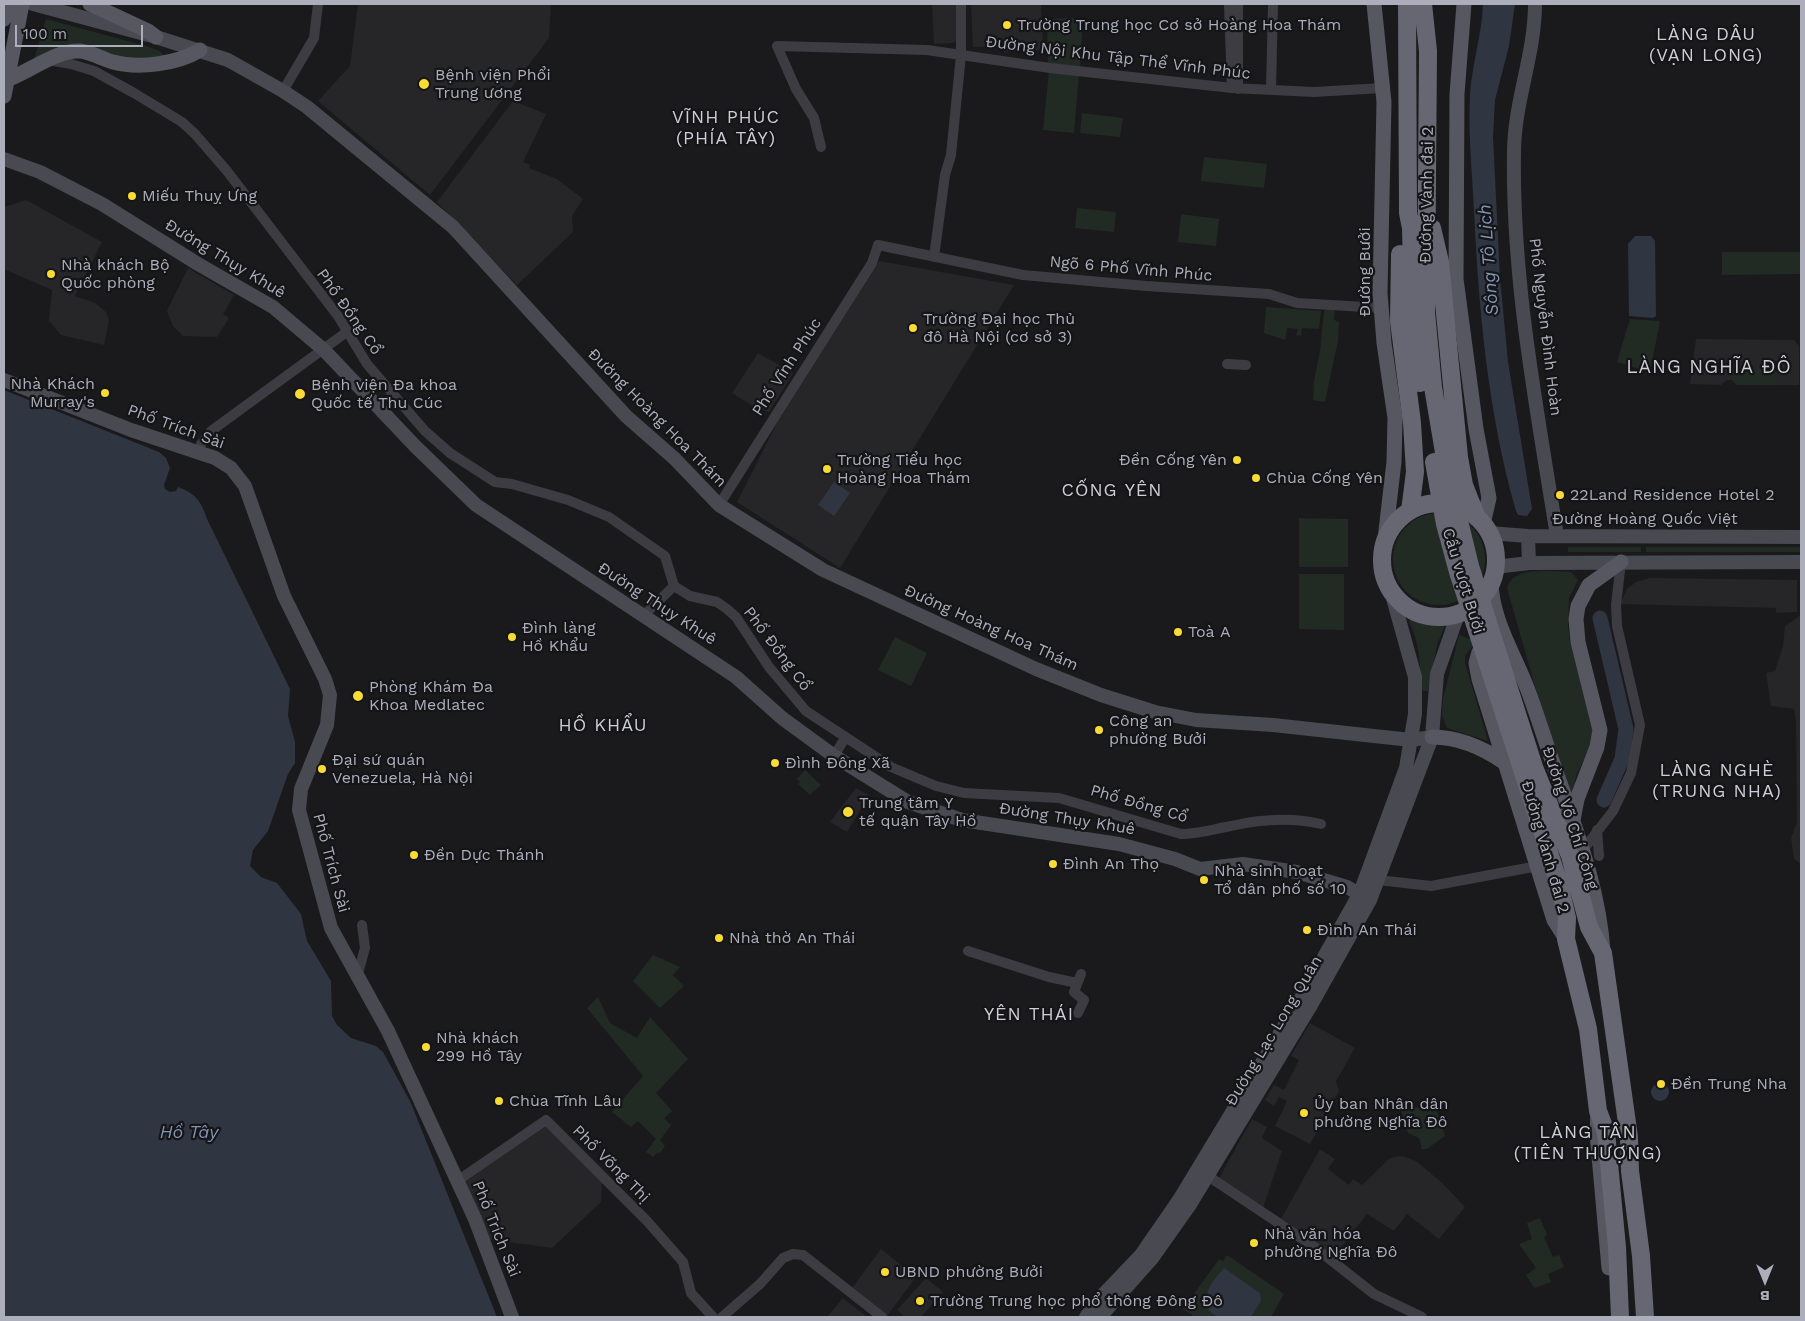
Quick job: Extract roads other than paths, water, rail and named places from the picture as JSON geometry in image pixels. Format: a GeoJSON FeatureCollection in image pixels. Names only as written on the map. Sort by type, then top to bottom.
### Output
{"type":"FeatureCollection","features":[{"type":"Feature","properties":{"kind":"highway"},"geometry":{"type":"LineString","coordinates":[[1399,4],[1408,37]]}},
{"type":"Feature","properties":{"kind":"highway","name":"Đường Vành đai 2"},"geometry":{"type":"LineString","coordinates":[[1407,4],[1408,212],[1411,228],[1414,330],[1427,387]]}},
{"type":"Feature","properties":{"kind":"highway","name":"Đường Vành đai 2"},"geometry":{"type":"LineString","coordinates":[[1424,4],[1428,51],[1425,290],[1427,387]]}},
{"type":"Feature","properties":{"kind":"highway"},"geometry":{"type":"LineString","coordinates":[[1428,51],[1430,4]]}},
{"type":"Feature","properties":{"kind":"highway"},"geometry":{"type":"LineString","coordinates":[[1408,212],[1401,234],[1398,321],[1412,423],[1415,472],[1410,511]]}},
{"type":"Feature","properties":{"kind":"highway"},"geometry":{"type":"LineString","coordinates":[[1427,216],[1434,231],[1440,262],[1459,457],[1464,485],[1483,525],[1496,554],[1493,575],[1483,596],[1472,606],[1458,614],[1443,617],[1428,616],[1413,611],[1400,602],[1391,591],[1382,566],[1385,539],[1395,523],[1410,511],[1421,506],[1444,503],[1456,506],[1483,525]]}},
{"type":"Feature","properties":{"kind":"highway","name":"Cầu vượt Bưởi"},"geometry":{"type":"LineString","coordinates":[[1427,387],[1449,540],[1528,769]]}},
{"type":"Feature","properties":{"kind":"highway","name":"Đường Vành đai 2"},"geometry":{"type":"LineString","coordinates":[[1528,769],[1567,918],[1567,946]]}},
{"type":"Feature","properties":{"kind":"highway","name":"Đường Vành đai 2"},"geometry":{"type":"LineString","coordinates":[[1528,769],[1570,856],[1589,927],[1603,953]]}},
{"type":"Feature","properties":{"kind":"highway"},"geometry":{"type":"LineString","coordinates":[[1567,946],[1588,1028],[1598,1111],[1606,1132],[1620,1317]]}},
{"type":"Feature","properties":{"kind":"highway","name":"Đường Võ Chí Công"},"geometry":{"type":"LineString","coordinates":[[1603,953],[1631,1151],[1630,1171],[1645,1317]]}},
{"type":"Feature","properties":{"kind":"main road"},"geometry":{"type":"LineString","coordinates":[[4,19],[12,4]]}},
{"type":"Feature","properties":{"kind":"main road"},"geometry":{"type":"LineString","coordinates":[[14,54],[14,41],[22,4]]}},
{"type":"Feature","properties":{"kind":"main road"},"geometry":{"type":"LineString","coordinates":[[4,96],[14,54],[32,4]]}},
{"type":"Feature","properties":{"kind":"main road","name":"Đường Hoàng Hoa Thám"},"geometry":{"type":"LineString","coordinates":[[32,4],[156,37],[228,60],[283,91],[312,111],[437,212],[510,287],[542,326],[626,416],[719,505],[823,570],[1036,668],[1101,695],[1155,712],[1196,720],[1273,725],[1411,740],[1432,737]]}},
{"type":"Feature","properties":{"kind":"main road"},"geometry":{"type":"LineString","coordinates":[[90,4],[148,31],[156,37]]}},
{"type":"Feature","properties":{"kind":"main road","name":"Đường Bưởi"},"geometry":{"type":"LineString","coordinates":[[1374,4],[1383,88],[1382,308],[1384,342],[1395,418],[1394,462],[1385,539]]}},
{"type":"Feature","properties":{"kind":"main road"},"geometry":{"type":"LineString","coordinates":[[1464,4],[1457,94],[1456,279],[1476,430],[1489,498],[1483,525]]}},
{"type":"Feature","properties":{"kind":"main road","name":"Phố Nguyễn Đình Hoàn"},"geometry":{"type":"LineString","coordinates":[[1535,4],[1532,50],[1515,129],[1515,242],[1524,319],[1557,536]]}},
{"type":"Feature","properties":{"kind":"main road"},"geometry":{"type":"LineString","coordinates":[[9,79],[64,53],[80,51],[116,63],[153,64],[192,55],[200,50]]}},
{"type":"Feature","properties":{"kind":"main road","name":"Đường Thụy Khuê"},"geometry":{"type":"LineString","coordinates":[[4,159],[40,172],[102,204],[198,264],[273,307],[324,350],[415,446],[476,505],[736,677],[782,718],[834,756],[901,798],[946,816],[1119,844],[1175,859],[1200,869],[1243,864],[1297,872],[1365,896]]}},
{"type":"Feature","properties":{"kind":"main road","name":"Phố Trích Sài"},"geometry":{"type":"LineString","coordinates":[[4,380],[131,430],[199,452],[223,462],[239,476],[245,486],[284,596],[328,686],[330,707],[327,725],[301,789],[299,810],[331,928],[388,1031],[475,1219],[512,1317]]}},
{"type":"Feature","properties":{"kind":"main road","name":"Đường Hoàng Quốc Việt"},"geometry":{"type":"LineString","coordinates":[[1483,525],[1528,536],[1801,537]]}},
{"type":"Feature","properties":{"kind":"main road"},"geometry":{"type":"LineString","coordinates":[[1528,536],[1529,563]]}},
{"type":"Feature","properties":{"kind":"main road"},"geometry":{"type":"LineString","coordinates":[[1573,822],[1577,799],[1597,747],[1600,730],[1578,642],[1576,618],[1580,601],[1589,585],[1621,562]]}},
{"type":"Feature","properties":{"kind":"main road"},"geometry":{"type":"LineString","coordinates":[[1493,575],[1529,563],[1801,562]]}},
{"type":"Feature","properties":{"kind":"main road","name":"Đường Võ Chí Công"},"geometry":{"type":"LineString","coordinates":[[1493,575],[1492,598],[1510,654],[1529,692],[1583,850],[1597,900],[1603,953]]}},
{"type":"Feature","properties":{"kind":"main road"},"geometry":{"type":"LineString","coordinates":[[1391,591],[1414,678],[1415,714],[1411,740]]}},
{"type":"Feature","properties":{"kind":"main road"},"geometry":{"type":"LineString","coordinates":[[1458,614],[1438,674],[1432,737],[1453,739],[1473,744],[1505,763]]}},
{"type":"Feature","properties":{"kind":"main road"},"geometry":{"type":"LineString","coordinates":[[1510,654],[1494,645],[1479,652],[1476,663],[1554,920],[1567,946]]}},
{"type":"Feature","properties":{"kind":"main road","name":"Đường Lạc Long Quân"},"geometry":{"type":"LineString","coordinates":[[1365,896],[1378,880],[1432,737]]}},
{"type":"Feature","properties":{"kind":"main road","name":"Đường Lạc Long Quân"},"geometry":{"type":"LineString","coordinates":[[1086,1317],[1153,1257],[1230,1128],[1311,1005],[1365,896],[1406,768],[1411,740]]}},
{"type":"Feature","properties":{"kind":"main road"},"geometry":{"type":"LineString","coordinates":[[1598,1111],[1596,1133],[1608,1249],[1611,1317]]}},
{"type":"Feature","properties":{"kind":"main road","name":"Đường Lạc Long Quân"},"geometry":{"type":"LineString","coordinates":[[1184,1203],[1208,1176],[1230,1128]]}},
{"type":"Feature","properties":{"kind":"main road","name":"Đường Võ Chí Công"},"geometry":{"type":"LineString","coordinates":[[1631,1151],[1638,1170],[1653,1317]]}},
{"type":"Feature","properties":{"kind":"main road","name":"Đường Lạc Long Quân"},"geometry":{"type":"LineString","coordinates":[[1100,1317],[1113,1292]]}},
{"type":"Feature","properties":{"kind":"street"},"geometry":{"type":"LineString","coordinates":[[283,91],[314,38],[318,4]]}},
{"type":"Feature","properties":{"kind":"street"},"geometry":{"type":"LineString","coordinates":[[934,257],[945,175],[951,155],[961,55],[960,4]]}},
{"type":"Feature","properties":{"kind":"street"},"geometry":{"type":"LineString","coordinates":[[1234,4],[1235,89]]}},
{"type":"Feature","properties":{"kind":"street"},"geometry":{"type":"LineString","coordinates":[[1271,90],[1273,4]]}},
{"type":"Feature","properties":{"kind":"street","name":"Đường Nội Khu Tập Thể Vĩnh Phúc"},"geometry":{"type":"LineString","coordinates":[[821,147],[814,118],[796,89],[777,46],[906,49],[1235,89],[1314,92],[1383,88]]}},
{"type":"Feature","properties":{"kind":"street","name":"Phố Đồng Cổ"},"geometry":{"type":"LineString","coordinates":[[48,60],[94,71],[150,102],[182,122],[195,134],[227,171],[348,331],[367,364],[425,431],[450,453],[495,482],[512,484],[568,500],[609,517],[665,556],[674,586],[690,596],[718,602],[736,617],[769,666],[806,711],[891,767],[936,786],[964,793],[1059,798],[1181,834],[1197,834],[1267,820],[1286,819],[1321,824]]}},
{"type":"Feature","properties":{"kind":"street","name":"Ngõ 6 Phố Vĩnh Phúc"},"geometry":{"type":"LineString","coordinates":[[878,244],[1023,275],[1269,294],[1287,301],[1382,308]]}},
{"type":"Feature","properties":{"kind":"street","name":"Phố Vĩnh Phúc"},"geometry":{"type":"LineString","coordinates":[[719,505],[872,264],[878,244]]}},
{"type":"Feature","properties":{"kind":"street"},"geometry":{"type":"LineString","coordinates":[[199,452],[201,444],[211,432],[348,331]]}},
{"type":"Feature","properties":{"kind":"street"},"geometry":{"type":"LineString","coordinates":[[1227,364],[1246,365]]}},
{"type":"Feature","properties":{"kind":"street"},"geometry":{"type":"LineString","coordinates":[[1583,850],[1613,811],[1631,773],[1640,725],[1617,626],[1616,605],[1621,562]]}},
{"type":"Feature","properties":{"kind":"street"},"geometry":{"type":"LineString","coordinates":[[643,616],[674,586]]}},
{"type":"Feature","properties":{"kind":"street"},"geometry":{"type":"LineString","coordinates":[[834,756],[845,738]]}},
{"type":"Feature","properties":{"kind":"street"},"geometry":{"type":"LineString","coordinates":[[1597,830],[1599,856]]}},
{"type":"Feature","properties":{"kind":"street"},"geometry":{"type":"LineString","coordinates":[[1378,880],[1431,886],[1538,866]]}},
{"type":"Feature","properties":{"kind":"street"},"geometry":{"type":"LineString","coordinates":[[357,977],[364,948],[362,925]]}},
{"type":"Feature","properties":{"kind":"street"},"geometry":{"type":"LineString","coordinates":[[968,951],[1049,977],[1079,979],[1074,992],[1084,1000],[1078,1014]]}},
{"type":"Feature","properties":{"kind":"street","name":"Phố Võng Thị"},"geometry":{"type":"LineString","coordinates":[[457,1181],[546,1120],[647,1221],[683,1262],[691,1293],[713,1317]]}},
{"type":"Feature","properties":{"kind":"street"},"geometry":{"type":"LineString","coordinates":[[1208,1176],[1312,1246],[1374,1294],[1422,1317]]}},
{"type":"Feature","properties":{"kind":"street"},"geometry":{"type":"LineString","coordinates":[[722,1317],[760,1284],[783,1258],[798,1254],[803,1255],[882,1317]]}},
{"type":"Feature","properties":{"kind":"water"},"geometry":{"type":"Polygon","coordinates":[[[1483,4],[1515,4],[1509,46],[1495,100],[1493,137],[1500,278],[1508,362],[1532,509],[1527,516],[1518,515],[1516,511],[1506,474],[1492,400],[1482,325],[1470,152],[1470,94],[1483,4]]]}},
{"type":"Feature","properties":{"kind":"water"},"geometry":{"type":"Polygon","coordinates":[[[1635,236],[1651,236],[1655,241],[1656,316],[1653,318],[1629,316],[1628,244],[1635,236]]]}},
{"type":"Feature","properties":{"kind":"water","name":"Hồ Tây"},"geometry":{"type":"Polygon","coordinates":[[[4,390],[159,452],[166,458],[170,468],[164,485],[165,489],[170,492],[176,491],[178,487],[184,489],[197,499],[203,508],[290,689],[288,716],[295,742],[295,763],[288,774],[268,831],[253,850],[250,866],[261,877],[277,883],[301,914],[307,941],[331,981],[332,1016],[337,1025],[351,1038],[376,1046],[383,1052],[410,1101],[497,1317],[4,1317],[4,390]]]}},
{"type":"Feature","properties":{"kind":"water"},"geometry":{"type":"Polygon","coordinates":[[[834,482],[850,493],[834,516],[818,505],[834,482]]]}},
{"type":"Feature","properties":{"kind":"water"},"geometry":{"type":"Polygon","coordinates":[[[1656,1083],[1664,1083],[1669,1088],[1667,1099],[1656,1101],[1651,1096],[1651,1088],[1656,1083]]]}},
{"type":"Feature","properties":{"kind":"water"},"geometry":{"type":"Polygon","coordinates":[[[1224,1268],[1260,1293],[1261,1301],[1251,1317],[1218,1317],[1209,1311],[1207,1298],[1209,1288],[1224,1268]]]}},
{"type":"Feature","properties":{"kind":"waterway","name":"Sông Tô Lịch"},"geometry":{"type":"LineString","coordinates":[[1600,618],[1626,729],[1622,759],[1604,800]]}},
{"type":"Feature","properties":{"kind":"place","name":"Trường Trung học Cơ sở Hoàng Hoa Thám"},"geometry":{"type":"Point","coordinates":[1007,25]}},
{"type":"Feature","properties":{"kind":"place","name":"Bệnh viện Phổi Trung ương"},"geometry":{"type":"Point","coordinates":[424,84]}},
{"type":"Feature","properties":{"kind":"place","name":"Miếu Thuỵ Ưng"},"geometry":{"type":"Point","coordinates":[132,196]}},
{"type":"Feature","properties":{"kind":"place","name":"Nhà khách Bộ Quốc phòng"},"geometry":{"type":"Point","coordinates":[51,274]}},
{"type":"Feature","properties":{"kind":"place","name":"Trường Đại học Thủ đô Hà Nội (cơ sở 3)"},"geometry":{"type":"Point","coordinates":[913,328]}},
{"type":"Feature","properties":{"kind":"place","name":"Nhà Khách Murray's"},"geometry":{"type":"Point","coordinates":[105,393]}},
{"type":"Feature","properties":{"kind":"place","name":"Bệnh viện Đa khoa Quốc tế Thu Cúc"},"geometry":{"type":"Point","coordinates":[300,394]}},
{"type":"Feature","properties":{"kind":"place","name":"Đền Cống Yên"},"geometry":{"type":"Point","coordinates":[1237,460]}},
{"type":"Feature","properties":{"kind":"place","name":"Trường Tiểu học Hoàng Hoa Thám"},"geometry":{"type":"Point","coordinates":[827,469]}},
{"type":"Feature","properties":{"kind":"place","name":"Chùa Cống Yên"},"geometry":{"type":"Point","coordinates":[1256,478]}},
{"type":"Feature","properties":{"kind":"place","name":"22Land Residence Hotel 2"},"geometry":{"type":"Point","coordinates":[1560,495]}},
{"type":"Feature","properties":{"kind":"place","name":"Toà A"},"geometry":{"type":"Point","coordinates":[1178,632]}},
{"type":"Feature","properties":{"kind":"place","name":"Đình làng Hồ Khẩu"},"geometry":{"type":"Point","coordinates":[512,637]}},
{"type":"Feature","properties":{"kind":"place","name":"Phòng Khám Đa Khoa Medlatec"},"geometry":{"type":"Point","coordinates":[358,696]}},
{"type":"Feature","properties":{"kind":"place","name":"Công an phường Bưởi"},"geometry":{"type":"Point","coordinates":[1099,730]}},
{"type":"Feature","properties":{"kind":"place","name":"Đình Đông Xã"},"geometry":{"type":"Point","coordinates":[775,763]}},
{"type":"Feature","properties":{"kind":"place","name":"Đại sứ quán Venezuela, Hà Nội"},"geometry":{"type":"Point","coordinates":[322,769]}},
{"type":"Feature","properties":{"kind":"place","name":"Trung tâm Y tế quận Tây Hồ"},"geometry":{"type":"Point","coordinates":[848,812]}},
{"type":"Feature","properties":{"kind":"place","name":"Đền Dực Thánh"},"geometry":{"type":"Point","coordinates":[414,855]}},
{"type":"Feature","properties":{"kind":"place","name":"Đình An Thọ"},"geometry":{"type":"Point","coordinates":[1053,864]}},
{"type":"Feature","properties":{"kind":"place","name":"Nhà sinh hoạt Tổ dân phố số 10"},"geometry":{"type":"Point","coordinates":[1204,880]}},
{"type":"Feature","properties":{"kind":"place","name":"Đình An Thái"},"geometry":{"type":"Point","coordinates":[1307,930]}},
{"type":"Feature","properties":{"kind":"place","name":"Nhà thờ An Thái"},"geometry":{"type":"Point","coordinates":[719,938]}},
{"type":"Feature","properties":{"kind":"place","name":"Nhà khách 299 Hồ Tây"},"geometry":{"type":"Point","coordinates":[426,1047]}},
{"type":"Feature","properties":{"kind":"place","name":"Đền Trung Nha"},"geometry":{"type":"Point","coordinates":[1661,1084]}},
{"type":"Feature","properties":{"kind":"place","name":"Chùa Tĩnh Lâu"},"geometry":{"type":"Point","coordinates":[499,1101]}},
{"type":"Feature","properties":{"kind":"place","name":"Ủy ban Nhân dân phường Nghĩa Đô"},"geometry":{"type":"Point","coordinates":[1304,1113]}},
{"type":"Feature","properties":{"kind":"place","name":"Nhà văn hóa phường Nghĩa Đô"},"geometry":{"type":"Point","coordinates":[1254,1243]}},
{"type":"Feature","properties":{"kind":"place","name":"UBND phường Bưởi"},"geometry":{"type":"Point","coordinates":[885,1272]}},
{"type":"Feature","properties":{"kind":"place","name":"Trường Trung học phổ thông Đông Đô"},"geometry":{"type":"Point","coordinates":[920,1301]}},
{"type":"Feature","properties":{"kind":"district","name":"LÀNG DÂU (VẠN LONG)"},"geometry":{"type":"Point","coordinates":[1706,45]}},
{"type":"Feature","properties":{"kind":"district","name":"VĨNH PHÚC (PHÍA TÂY)"},"geometry":{"type":"Point","coordinates":[726,128]}},
{"type":"Feature","properties":{"kind":"district","name":"LÀNG NGHĨA ĐÔ"},"geometry":{"type":"Point","coordinates":[1709,367]}},
{"type":"Feature","properties":{"kind":"district","name":"CỐNG YÊN"},"geometry":{"type":"Point","coordinates":[1112,491]}},
{"type":"Feature","properties":{"kind":"district","name":"HỒ KHẨU"},"geometry":{"type":"Point","coordinates":[603,726]}},
{"type":"Feature","properties":{"kind":"district","name":"LÀNG NGHÈ (TRUNG NHA)"},"geometry":{"type":"Point","coordinates":[1717,781]}},
{"type":"Feature","properties":{"kind":"district","name":"YÊN THÁI"},"geometry":{"type":"Point","coordinates":[1029,1015]}},
{"type":"Feature","properties":{"kind":"district","name":"LÀNG TÂN (TIÊN THƯỢNG)"},"geometry":{"type":"Point","coordinates":[1588,1143]}}]}
